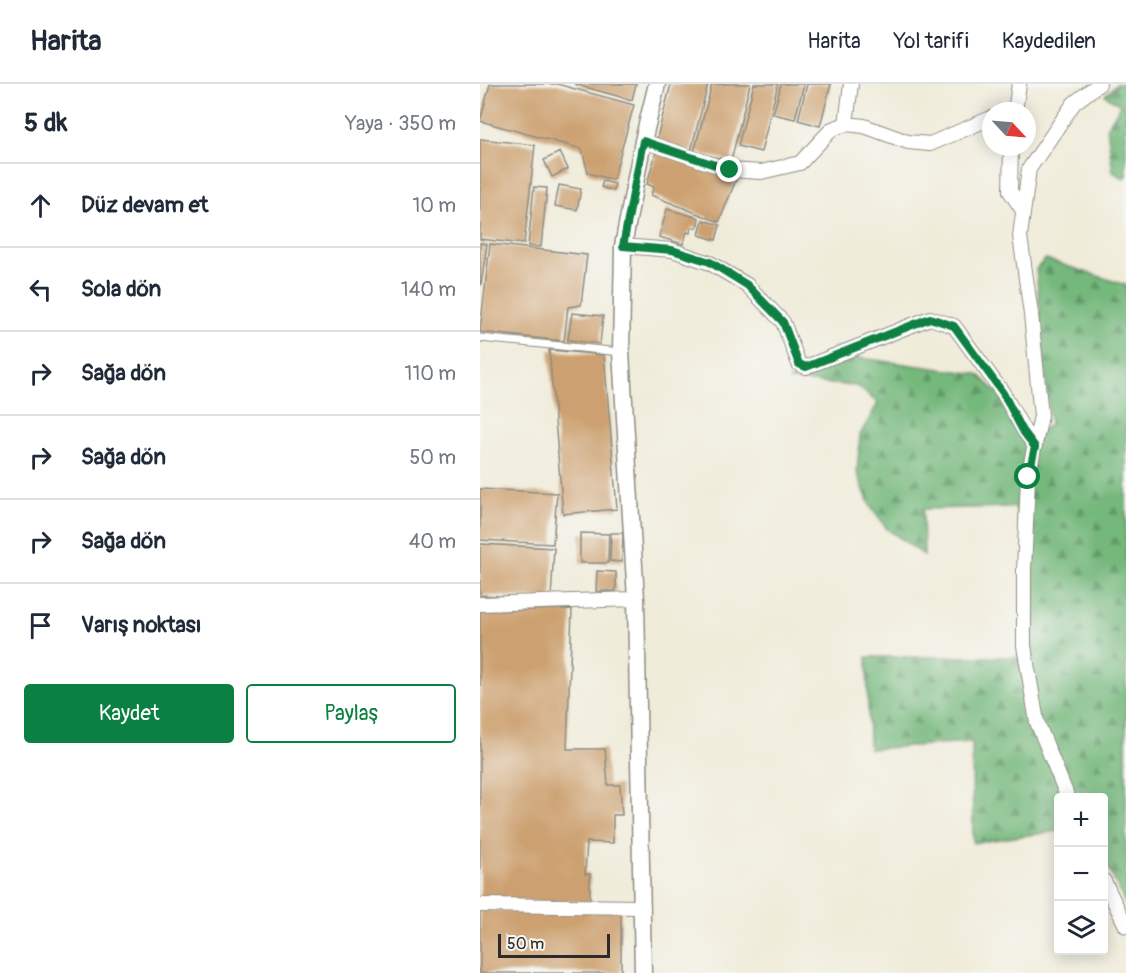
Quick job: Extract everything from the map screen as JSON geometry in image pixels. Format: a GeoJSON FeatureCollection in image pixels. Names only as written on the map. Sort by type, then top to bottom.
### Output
{"type":"FeatureCollection","features":[{"type":"Feature","properties":{"kind":"street"},"geometry":{"type":"LineString","coordinates":[[643,973],[636,599],[621,352],[623,246],[643,141],[657,84]]}},
{"type":"Feature","properties":{"kind":"street"},"geometry":{"type":"LineString","coordinates":[[846,124],[851,84]]}},
{"type":"Feature","properties":{"kind":"street"},"geometry":{"type":"LineString","coordinates":[[1014,102],[1019,84]]}},
{"type":"Feature","properties":{"kind":"street"},"geometry":{"type":"LineString","coordinates":[[1066,793],[1037,722],[1024,646],[1023,571],[1028,489],[1041,416],[1031,314],[1020,236],[1029,169],[1074,103],[1099,84]]}},
{"type":"Feature","properties":{"kind":"street"},"geometry":{"type":"LineString","coordinates":[[643,141],[730,170],[761,172],[800,163],[832,129],[846,124],[864,126],[908,142],[930,144],[982,122]]}},
{"type":"Feature","properties":{"kind":"street"},"geometry":{"type":"LineString","coordinates":[[1011,156],[1010,190],[1022,210]]}},
{"type":"Feature","properties":{"kind":"street"},"geometry":{"type":"LineString","coordinates":[[623,246],[672,250],[710,262],[747,285],[783,322],[799,364],[806,367],[930,318],[954,326],[1003,393],[1023,431],[1035,447]]}},
{"type":"Feature","properties":{"kind":"street"},"geometry":{"type":"LineString","coordinates":[[480,604],[636,599]]}},
{"type":"Feature","properties":{"kind":"street"},"geometry":{"type":"LineString","coordinates":[[1108,889],[1126,926]]}},
{"type":"Feature","properties":{"kind":"street"},"geometry":{"type":"LineString","coordinates":[[480,905],[643,907]]}},
{"type":"Feature","properties":{"kind":"lane"},"geometry":{"type":"LineString","coordinates":[[480,338],[621,352]]}},
{"type":"Feature","properties":{"kind":"green space"},"geometry":{"type":"Polygon","coordinates":[[[1117,84],[1126,84],[1126,176],[1123,178],[1113,172],[1107,127],[1121,105],[1105,95],[1117,84]]]}},
{"type":"Feature","properties":{"kind":"green space"},"geometry":{"type":"Polygon","coordinates":[[[1045,259],[1126,285],[1126,905],[1108,867],[1108,793],[1054,793],[1054,832],[973,843],[972,742],[869,749],[867,657],[1017,657],[1032,649],[1033,568],[1015,507],[923,509],[924,555],[887,529],[870,506],[857,472],[860,435],[878,403],[857,386],[788,380],[854,357],[978,374],[1000,395],[1025,443],[1050,424],[1036,269],[1045,259]]]}},
{"type":"Feature","properties":{"kind":"building"},"geometry":{"type":"Polygon","coordinates":[[[490,84],[557,84],[634,105],[613,180],[588,173],[582,149],[480,121],[490,84]]]}},
{"type":"Feature","properties":{"kind":"building"},"geometry":{"type":"Polygon","coordinates":[[[574,84],[636,84],[632,100],[574,84]]]}},
{"type":"Feature","properties":{"kind":"building"},"geometry":{"type":"Polygon","coordinates":[[[671,84],[708,84],[691,151],[656,142],[671,84]]]}},
{"type":"Feature","properties":{"kind":"building"},"geometry":{"type":"Polygon","coordinates":[[[712,84],[750,84],[731,161],[694,152],[712,84]]]}},
{"type":"Feature","properties":{"kind":"building"},"geometry":{"type":"Polygon","coordinates":[[[754,84],[778,84],[761,152],[738,146],[754,84]]]}},
{"type":"Feature","properties":{"kind":"building"},"geometry":{"type":"Polygon","coordinates":[[[781,84],[804,84],[795,119],[773,114],[781,84]]]}},
{"type":"Feature","properties":{"kind":"building"},"geometry":{"type":"Polygon","coordinates":[[[807,84],[831,84],[820,126],[798,120],[807,84]]]}},
{"type":"Feature","properties":{"kind":"building"},"geometry":{"type":"Polygon","coordinates":[[[480,139],[535,145],[524,244],[480,239],[480,139]]]}},
{"type":"Feature","properties":{"kind":"building"},"geometry":{"type":"Polygon","coordinates":[[[657,149],[736,180],[719,222],[651,195],[654,187],[647,184],[657,149]]]}},
{"type":"Feature","properties":{"kind":"building"},"geometry":{"type":"Polygon","coordinates":[[[560,152],[568,169],[552,177],[544,160],[560,152]]]}},
{"type":"Feature","properties":{"kind":"building"},"geometry":{"type":"Polygon","coordinates":[[[603,181],[615,184],[613,191],[601,187],[603,181]]]}},
{"type":"Feature","properties":{"kind":"building"},"geometry":{"type":"Polygon","coordinates":[[[559,185],[581,189],[577,210],[555,206],[559,185]]]}},
{"type":"Feature","properties":{"kind":"building"},"geometry":{"type":"Polygon","coordinates":[[[534,187],[547,188],[541,247],[528,246],[534,187]]]}},
{"type":"Feature","properties":{"kind":"building"},"geometry":{"type":"Polygon","coordinates":[[[667,209],[699,218],[697,228],[692,227],[690,233],[687,232],[683,244],[659,237],[667,209]]]}},
{"type":"Feature","properties":{"kind":"building"},"geometry":{"type":"Polygon","coordinates":[[[703,220],[720,225],[716,240],[699,235],[703,220]]]}},
{"type":"Feature","properties":{"kind":"building"},"geometry":{"type":"Polygon","coordinates":[[[480,243],[487,244],[481,285],[480,285],[480,243]]]}},
{"type":"Feature","properties":{"kind":"building"},"geometry":{"type":"Polygon","coordinates":[[[490,244],[587,255],[581,305],[568,307],[564,341],[480,332],[490,244]]]}},
{"type":"Feature","properties":{"kind":"building"},"geometry":{"type":"Polygon","coordinates":[[[572,313],[603,316],[600,344],[568,340],[572,313]]]}},
{"type":"Feature","properties":{"kind":"building"},"geometry":{"type":"Polygon","coordinates":[[[549,350],[604,355],[617,509],[563,514],[549,350]]]}},
{"type":"Feature","properties":{"kind":"building"},"geometry":{"type":"Polygon","coordinates":[[[480,489],[557,493],[553,544],[480,540],[480,489]]]}},
{"type":"Feature","properties":{"kind":"building"},"geometry":{"type":"Polygon","coordinates":[[[580,533],[609,534],[608,563],[580,563],[580,533]]]}},
{"type":"Feature","properties":{"kind":"building"},"geometry":{"type":"Polygon","coordinates":[[[611,533],[623,533],[622,562],[610,561],[611,533]]]}},
{"type":"Feature","properties":{"kind":"building"},"geometry":{"type":"Polygon","coordinates":[[[480,544],[554,548],[551,599],[480,595],[480,544]]]}},
{"type":"Feature","properties":{"kind":"building"},"geometry":{"type":"Polygon","coordinates":[[[597,571],[616,572],[616,591],[596,591],[597,571]]]}},
{"type":"Feature","properties":{"kind":"building"},"geometry":{"type":"Polygon","coordinates":[[[572,609],[567,749],[605,749],[608,785],[620,785],[622,815],[613,815],[613,843],[587,842],[585,874],[590,874],[590,902],[480,902],[480,611],[572,609]]]}},
{"type":"Feature","properties":{"kind":"building"},"geometry":{"type":"Polygon","coordinates":[[[480,910],[621,910],[621,973],[480,973],[480,910]]]}},
{"type":"Feature","properties":{"kind":"route"},"geometry":{"type":"LineString","coordinates":[[730,170],[643,141],[623,246],[672,250],[710,262],[747,285],[783,322],[799,364],[806,367],[930,318],[954,326],[1003,393],[1023,431],[1035,447],[1028,477]]}}]}
